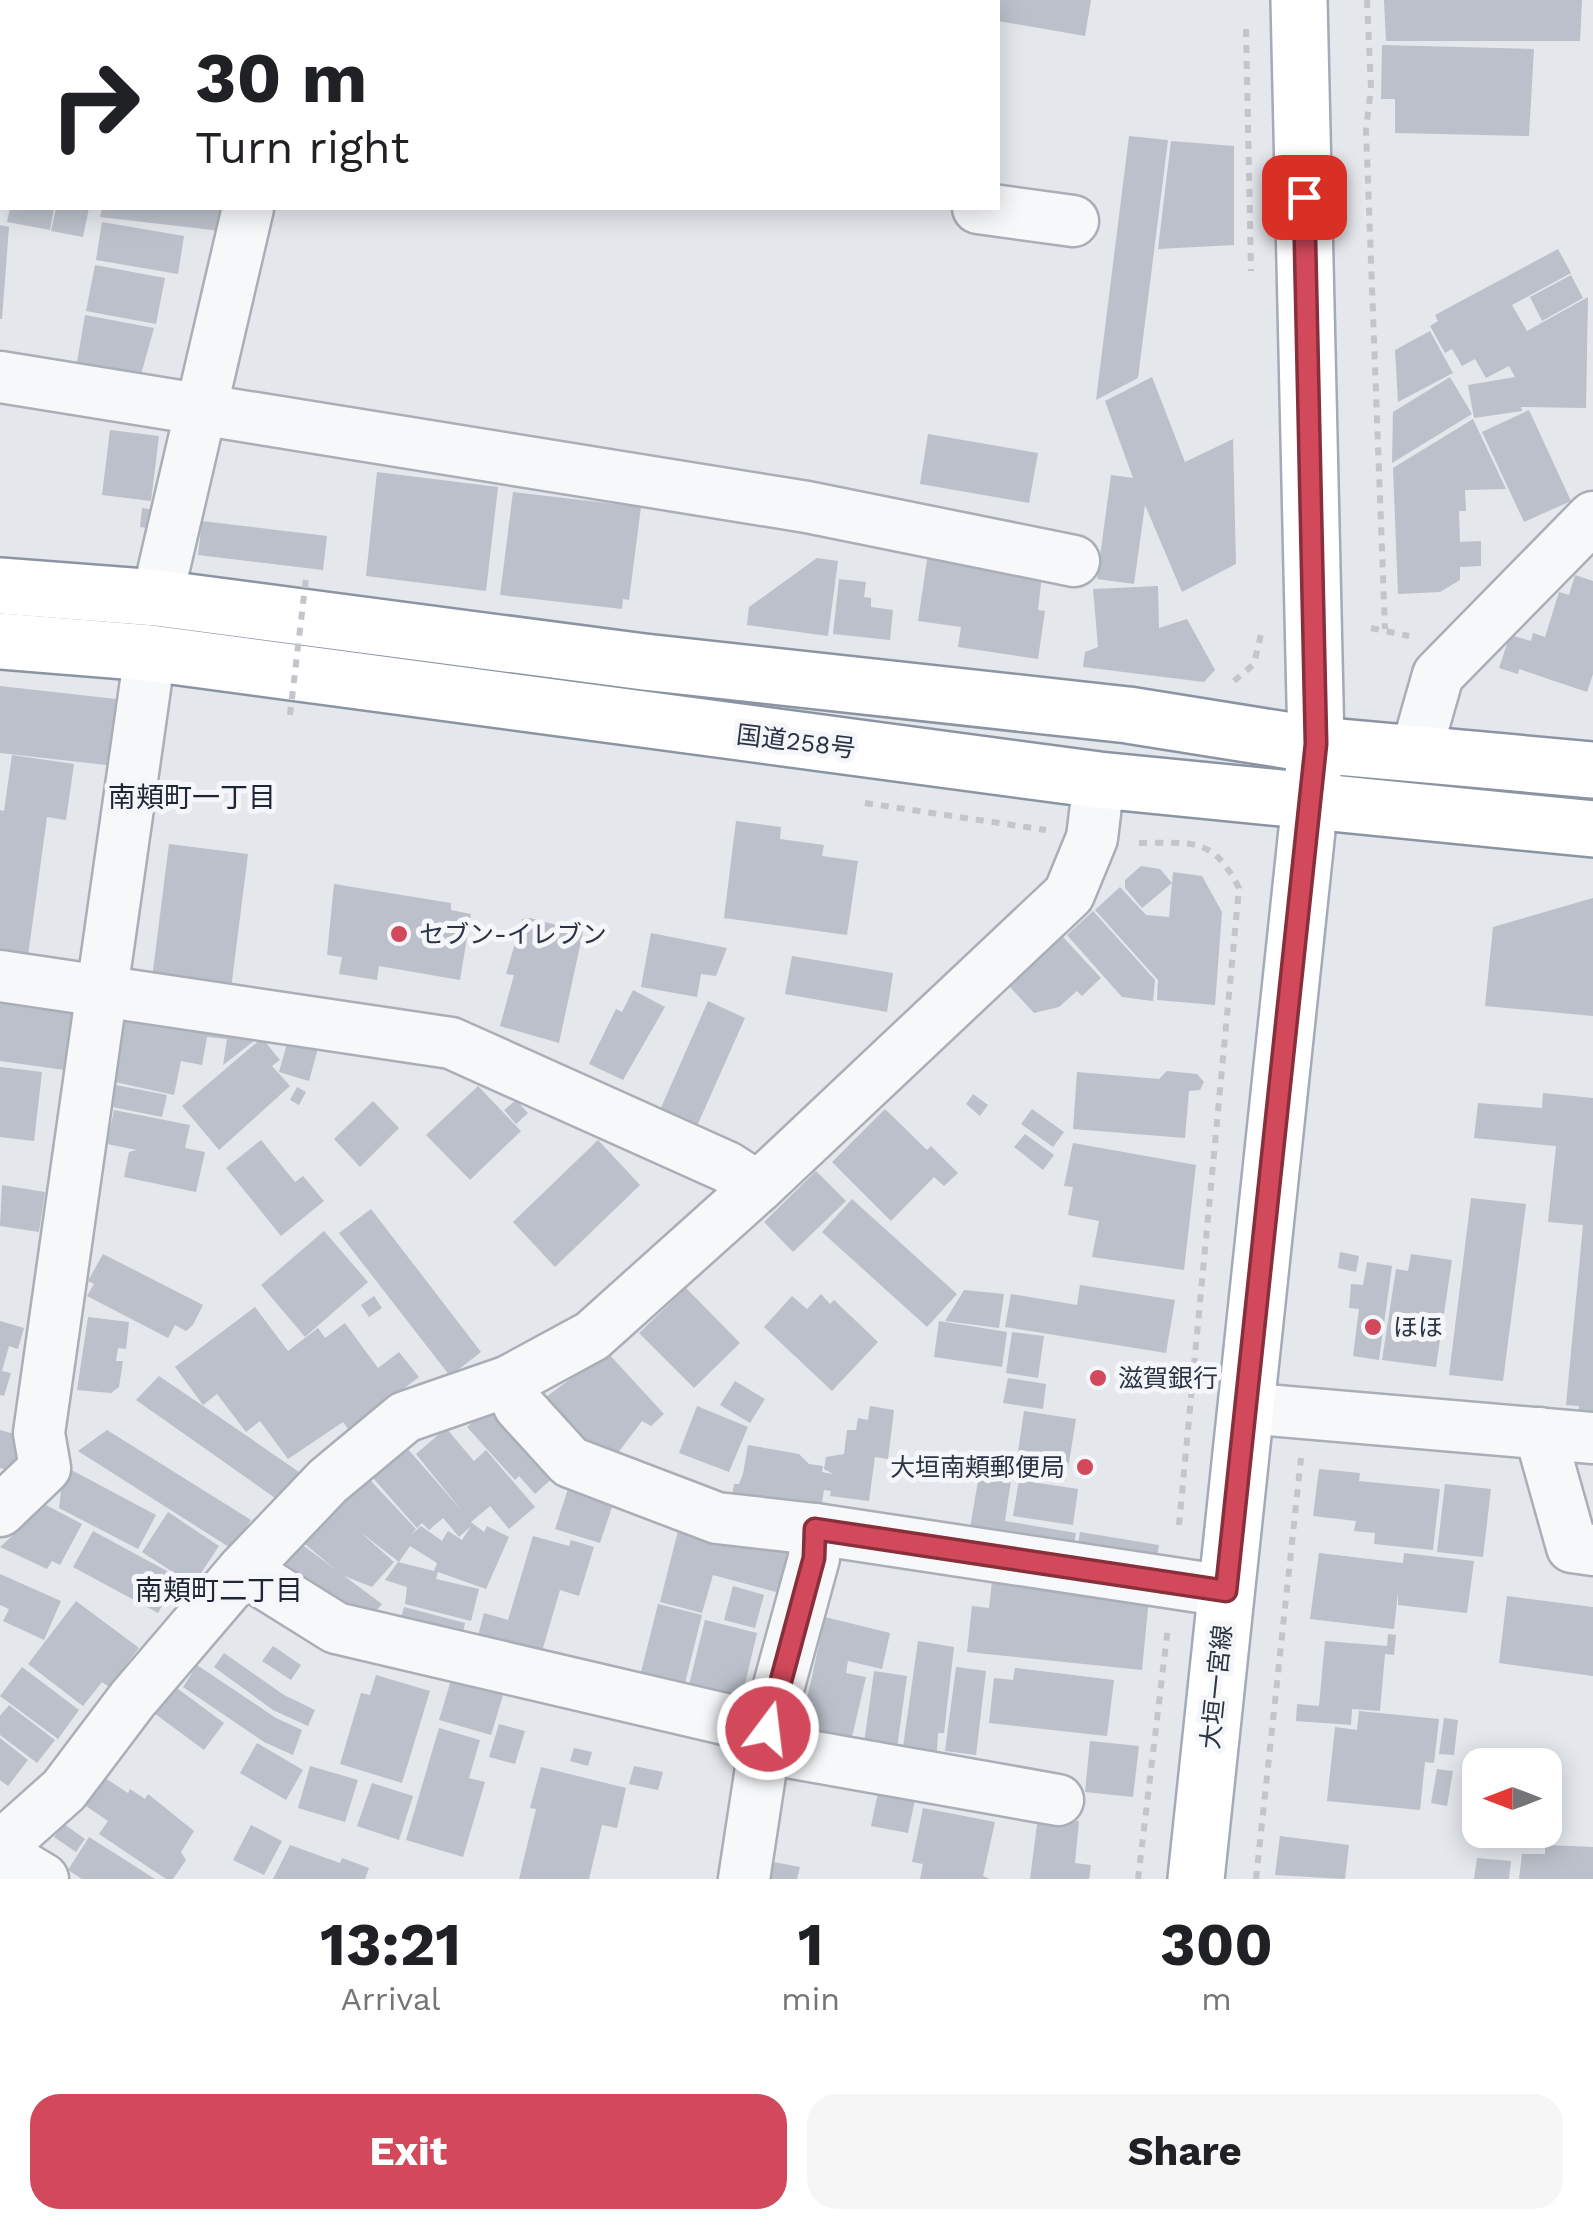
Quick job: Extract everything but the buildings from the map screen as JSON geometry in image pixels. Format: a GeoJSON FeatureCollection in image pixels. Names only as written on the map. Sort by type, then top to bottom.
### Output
{"type":"FeatureCollection","features":[{"type":"Feature","properties":{"kind":"main road","name":"大垣一宮線"},"geometry":{"type":"LineString","coordinates":[[1196,1879],[1200,1586],[1244,1408],[1316,744],[1299,0]]}},
{"type":"Feature","properties":{"kind":"main road"},"geometry":{"type":"LineString","coordinates":[[0,586],[157,598],[644,662],[1128,715],[1316,744],[1593,770]]}},
{"type":"Feature","properties":{"kind":"main road","name":"国道258号"},"geometry":{"type":"LineString","coordinates":[[0,642],[150,653],[1099,780],[1593,830]]}},
{"type":"Feature","properties":{"kind":"street"},"geometry":{"type":"LineString","coordinates":[[157,598],[248,210]]}},
{"type":"Feature","properties":{"kind":"street"},"geometry":{"type":"LineString","coordinates":[[993,210],[1074,221]]}},
{"type":"Feature","properties":{"kind":"street"},"geometry":{"type":"LineString","coordinates":[[0,377],[807,506],[1074,561]]}},
{"type":"Feature","properties":{"kind":"street"},"geometry":{"type":"LineString","coordinates":[[1416,752],[1438,675],[1593,517]]}},
{"type":"Feature","properties":{"kind":"street"},"geometry":{"type":"LineString","coordinates":[[0,1511],[45,1468],[40,1433],[150,653]]}},
{"type":"Feature","properties":{"kind":"street"},"geometry":{"type":"LineString","coordinates":[[43,1879],[0,1850],[64,1790],[132,1700],[243,1570],[328,1481],[405,1417],[509,1381],[592,1336],[758,1187],[1069,894],[1092,838],[1099,780]]}},
{"type":"Feature","properties":{"kind":"street"},"geometry":{"type":"LineString","coordinates":[[0,976],[451,1043],[727,1167],[758,1187]]}},
{"type":"Feature","properties":{"kind":"street"},"geometry":{"type":"LineString","coordinates":[[509,1381],[520,1406],[570,1462],[717,1518],[1200,1586]]}},
{"type":"Feature","properties":{"kind":"street"},"geometry":{"type":"LineString","coordinates":[[1244,1408],[1593,1438]]}},
{"type":"Feature","properties":{"kind":"street"},"geometry":{"type":"LineString","coordinates":[[1540,1434],[1572,1547],[1593,1550]]}},
{"type":"Feature","properties":{"kind":"street"},"geometry":{"type":"LineString","coordinates":[[744,1879],[766,1739],[814,1558],[815,1529]]}},
{"type":"Feature","properties":{"kind":"street"},"geometry":{"type":"LineString","coordinates":[[243,1570],[336,1628],[766,1739],[1058,1800]]}},
{"type":"Feature","properties":{"kind":"path"},"geometry":{"type":"LineString","coordinates":[[1367,0],[1371,88],[1366,130],[1385,629]]}},
{"type":"Feature","properties":{"kind":"path"},"geometry":{"type":"LineString","coordinates":[[290,715],[306,578]]}},
{"type":"Feature","properties":{"kind":"path"},"geometry":{"type":"LineString","coordinates":[[1371,628],[1425,642]]}},
{"type":"Feature","properties":{"kind":"path"},"geometry":{"type":"LineString","coordinates":[[1134,844],[1204,845],[1224,858],[1239,888],[1200,1586],[1138,1879]]}},
{"type":"Feature","properties":{"kind":"path"},"geometry":{"type":"LineString","coordinates":[[1256,1879],[1302,1446]]}},
{"type":"Feature","properties":{"kind":"place","name":"セブン-イレブン"},"geometry":{"type":"Point","coordinates":[399,934]}},
{"type":"Feature","properties":{"kind":"place","name":"ほほ"},"geometry":{"type":"Point","coordinates":[1373,1327]}},
{"type":"Feature","properties":{"kind":"place","name":"滋賀銀行"},"geometry":{"type":"Point","coordinates":[1098,1378]}},
{"type":"Feature","properties":{"kind":"place","name":"大垣南頬郵便局"},"geometry":{"type":"Point","coordinates":[1085,1467]}},
{"type":"Feature","properties":{"kind":"district","name":"南頬町一丁目"},"geometry":{"type":"Point","coordinates":[192,797]}},
{"type":"Feature","properties":{"kind":"district","name":"南頬町二丁目"},"geometry":{"type":"Point","coordinates":[219,1590]}},
{"type":"Feature","properties":{"kind":"route"},"geometry":{"type":"LineString","coordinates":[[768,1729],[814,1558],[815,1529],[1226,1591],[1316,744],[1304,197]]}}]}
